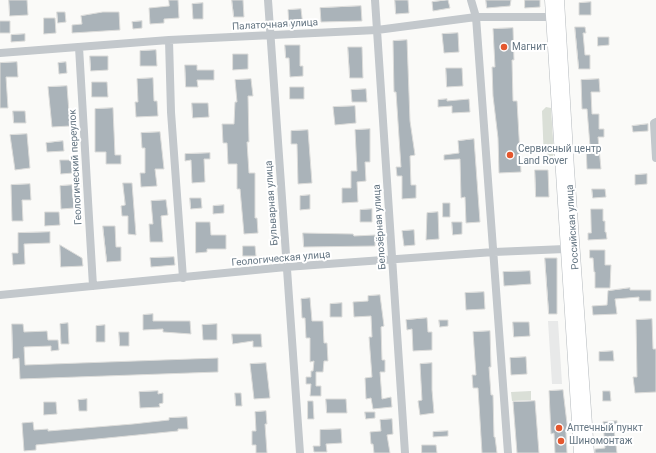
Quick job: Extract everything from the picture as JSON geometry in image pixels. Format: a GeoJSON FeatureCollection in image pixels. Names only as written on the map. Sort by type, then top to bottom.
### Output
{"type":"FeatureCollection","features":[{"type":"Feature","properties":{"kind":"main road","name":"Российская улица"},"geometry":{"type":"LineString","coordinates":[[550,0],[555,16],[589,453]]}},
{"type":"Feature","properties":{"kind":"main road","name":"Российская улица"},"geometry":{"type":"LineString","coordinates":[[559,0],[555,16],[565,249],[579,453]]}},
{"type":"Feature","properties":{"kind":"street","name":"Бульварная улица"},"geometry":{"type":"LineString","coordinates":[[268,0],[300,453]]}},
{"type":"Feature","properties":{"kind":"street","name":"Белозёрная улица"},"geometry":{"type":"LineString","coordinates":[[375,0],[405,453]]}},
{"type":"Feature","properties":{"kind":"street"},"geometry":{"type":"LineString","coordinates":[[471,0],[476,18],[508,453]]}},
{"type":"Feature","properties":{"kind":"street","name":"Палаточная улица"},"geometry":{"type":"LineString","coordinates":[[0,53],[169,40],[377,30],[476,18],[555,16]]}},
{"type":"Feature","properties":{"kind":"street"},"geometry":{"type":"LineString","coordinates":[[169,40],[171,112],[183,278]]}},
{"type":"Feature","properties":{"kind":"street","name":"Геологический переулок"},"geometry":{"type":"LineString","coordinates":[[79,47],[93,286]]}},
{"type":"Feature","properties":{"kind":"street"},"geometry":{"type":"LineString","coordinates":[[655,122],[656,158]]}},
{"type":"Feature","properties":{"kind":"street","name":"Геологическая улица"},"geometry":{"type":"LineString","coordinates":[[0,295],[286,267],[494,252],[565,249]]}},
{"type":"Feature","properties":{"kind":"shaded area"},"geometry":{"type":"Polygon","coordinates":[[[546,107],[551,108],[554,154],[549,162],[544,160],[542,111],[546,107]]]}},
{"type":"Feature","properties":{"kind":"shaded area"},"geometry":{"type":"Polygon","coordinates":[[[548,321],[558,321],[562,384],[552,384],[548,321]]]}},
{"type":"Feature","properties":{"kind":"shaded area"},"geometry":{"type":"Polygon","coordinates":[[[531,391],[531,400],[512,401],[511,392],[531,391]]]}},
{"type":"Feature","properties":{"kind":"building"},"geometry":{"type":"Polygon","coordinates":[[[9,0],[27,0],[28,15],[10,16],[9,0]]]}},
{"type":"Feature","properties":{"kind":"building"},"geometry":{"type":"Polygon","coordinates":[[[169,0],[178,0],[179,18],[164,19],[164,23],[150,24],[149,8],[169,6],[169,0]]]}},
{"type":"Feature","properties":{"kind":"building"},"geometry":{"type":"Polygon","coordinates":[[[232,0],[243,0],[244,17],[234,17],[232,0]]]}},
{"type":"Feature","properties":{"kind":"building"},"geometry":{"type":"Polygon","coordinates":[[[395,0],[408,0],[409,13],[396,14],[395,0]]]}},
{"type":"Feature","properties":{"kind":"building"},"geometry":{"type":"Polygon","coordinates":[[[448,0],[450,8],[433,11],[432,2],[448,0]]]}},
{"type":"Feature","properties":{"kind":"building"},"geometry":{"type":"Polygon","coordinates":[[[486,0],[511,0],[510,6],[487,8],[486,0]]]}},
{"type":"Feature","properties":{"kind":"building"},"geometry":{"type":"Polygon","coordinates":[[[525,0],[540,0],[540,7],[525,8],[525,0]]]}},
{"type":"Feature","properties":{"kind":"building"},"geometry":{"type":"Polygon","coordinates":[[[591,2],[591,15],[579,15],[579,3],[591,2]]]}},
{"type":"Feature","properties":{"kind":"building"},"geometry":{"type":"Polygon","coordinates":[[[203,3],[203,19],[193,19],[192,4],[203,3]]]}},
{"type":"Feature","properties":{"kind":"building"},"geometry":{"type":"Polygon","coordinates":[[[361,6],[362,21],[321,22],[320,8],[361,6]]]}},
{"type":"Feature","properties":{"kind":"building"},"geometry":{"type":"Polygon","coordinates":[[[301,9],[303,26],[289,27],[288,10],[301,9]]]}},
{"type":"Feature","properties":{"kind":"building"},"geometry":{"type":"Polygon","coordinates":[[[57,12],[65,12],[66,22],[58,23],[57,12]]]}},
{"type":"Feature","properties":{"kind":"building"},"geometry":{"type":"Polygon","coordinates":[[[103,12],[119,12],[120,30],[72,33],[72,25],[82,24],[81,16],[103,12]]]}},
{"type":"Feature","properties":{"kind":"building"},"geometry":{"type":"Polygon","coordinates":[[[44,18],[55,18],[56,33],[44,34],[44,18]]]}},
{"type":"Feature","properties":{"kind":"building"},"geometry":{"type":"Polygon","coordinates":[[[0,21],[10,21],[10,33],[0,33],[0,21]]]}},
{"type":"Feature","properties":{"kind":"building"},"geometry":{"type":"Polygon","coordinates":[[[142,21],[142,28],[133,29],[132,22],[142,21]]]}},
{"type":"Feature","properties":{"kind":"building"},"geometry":{"type":"Polygon","coordinates":[[[575,27],[585,27],[586,33],[583,33],[585,55],[590,55],[590,69],[579,69],[575,27]]]}},
{"type":"Feature","properties":{"kind":"building"},"geometry":{"type":"Polygon","coordinates":[[[513,28],[513,101],[517,101],[521,172],[499,173],[498,138],[493,96],[492,67],[495,67],[493,29],[513,28]]]}},
{"type":"Feature","properties":{"kind":"building"},"geometry":{"type":"Polygon","coordinates":[[[458,33],[459,52],[444,53],[442,34],[458,33]]]}},
{"type":"Feature","properties":{"kind":"building"},"geometry":{"type":"Polygon","coordinates":[[[25,34],[25,41],[11,42],[11,35],[25,34]]]}},
{"type":"Feature","properties":{"kind":"building"},"geometry":{"type":"Polygon","coordinates":[[[598,37],[609,37],[609,45],[598,46],[598,37]]]}},
{"type":"Feature","properties":{"kind":"building"},"geometry":{"type":"Polygon","coordinates":[[[407,40],[410,121],[415,155],[410,156],[411,185],[416,185],[416,198],[402,199],[402,176],[397,176],[396,167],[401,167],[396,92],[394,92],[393,41],[407,40]]]}},
{"type":"Feature","properties":{"kind":"building"},"geometry":{"type":"Polygon","coordinates":[[[285,45],[300,45],[300,66],[303,66],[303,76],[290,77],[289,58],[286,58],[285,45]]]}},
{"type":"Feature","properties":{"kind":"building"},"geometry":{"type":"Polygon","coordinates":[[[348,47],[362,47],[363,78],[350,78],[348,47]]]}},
{"type":"Feature","properties":{"kind":"building"},"geometry":{"type":"Polygon","coordinates":[[[156,50],[157,66],[140,66],[140,51],[156,50]]]}},
{"type":"Feature","properties":{"kind":"building"},"geometry":{"type":"Polygon","coordinates":[[[233,54],[248,54],[248,69],[233,70],[233,54]]]}},
{"type":"Feature","properties":{"kind":"building"},"geometry":{"type":"Polygon","coordinates":[[[90,56],[108,56],[108,70],[91,71],[90,56]]]}},
{"type":"Feature","properties":{"kind":"building"},"geometry":{"type":"Polygon","coordinates":[[[17,62],[18,77],[6,77],[8,108],[0,108],[0,63],[17,62]]]}},
{"type":"Feature","properties":{"kind":"building"},"geometry":{"type":"Polygon","coordinates":[[[66,62],[67,73],[59,74],[58,63],[66,62]]]}},
{"type":"Feature","properties":{"kind":"building"},"geometry":{"type":"Polygon","coordinates":[[[185,65],[197,65],[197,70],[214,70],[214,80],[197,80],[198,87],[186,87],[185,65]]]}},
{"type":"Feature","properties":{"kind":"building"},"geometry":{"type":"Polygon","coordinates":[[[446,68],[462,68],[463,86],[447,87],[446,68]]]}},
{"type":"Feature","properties":{"kind":"building"},"geometry":{"type":"Polygon","coordinates":[[[153,78],[154,101],[157,101],[158,116],[136,117],[135,102],[138,102],[137,79],[153,78]]]}},
{"type":"Feature","properties":{"kind":"building"},"geometry":{"type":"Polygon","coordinates":[[[251,79],[253,96],[248,96],[249,142],[247,142],[249,173],[255,173],[255,218],[257,218],[258,233],[244,234],[240,189],[237,189],[237,164],[228,164],[227,143],[223,143],[222,124],[234,124],[235,102],[237,102],[235,80],[251,79]]]}},
{"type":"Feature","properties":{"kind":"building"},"geometry":{"type":"Polygon","coordinates":[[[599,79],[600,92],[591,92],[592,114],[599,114],[599,129],[604,129],[604,137],[598,137],[601,169],[587,169],[586,146],[590,146],[587,109],[582,109],[581,80],[599,79]]]}},
{"type":"Feature","properties":{"kind":"building"},"geometry":{"type":"Polygon","coordinates":[[[92,82],[107,82],[108,97],[92,97],[92,82]]]}},
{"type":"Feature","properties":{"kind":"building"},"geometry":{"type":"Polygon","coordinates":[[[67,86],[70,126],[52,127],[48,87],[67,86]]]}},
{"type":"Feature","properties":{"kind":"building"},"geometry":{"type":"Polygon","coordinates":[[[290,87],[304,87],[304,99],[290,99],[290,87]]]}},
{"type":"Feature","properties":{"kind":"building"},"geometry":{"type":"Polygon","coordinates":[[[366,89],[367,102],[352,102],[351,90],[366,89]]]}},
{"type":"Feature","properties":{"kind":"building"},"geometry":{"type":"Polygon","coordinates":[[[447,99],[447,101],[469,99],[470,112],[452,113],[452,106],[438,107],[438,100],[447,99]]]}},
{"type":"Feature","properties":{"kind":"building"},"geometry":{"type":"Polygon","coordinates":[[[192,103],[208,103],[209,117],[193,118],[192,103]]]}},
{"type":"Feature","properties":{"kind":"building"},"geometry":{"type":"Polygon","coordinates":[[[355,106],[356,123],[335,125],[333,107],[355,106]]]}},
{"type":"Feature","properties":{"kind":"building"},"geometry":{"type":"Polygon","coordinates":[[[113,108],[115,155],[121,155],[121,164],[106,164],[106,152],[95,152],[95,109],[113,108]]]}},
{"type":"Feature","properties":{"kind":"building"},"geometry":{"type":"Polygon","coordinates":[[[13,111],[25,111],[26,123],[14,123],[13,111]]]}},
{"type":"Feature","properties":{"kind":"building"},"geometry":{"type":"Polygon","coordinates":[[[648,124],[648,131],[633,132],[632,126],[648,124]]]}},
{"type":"Feature","properties":{"kind":"building"},"geometry":{"type":"Polygon","coordinates":[[[370,129],[370,162],[365,162],[366,181],[357,182],[358,202],[342,203],[342,188],[351,188],[351,171],[357,171],[355,130],[370,129]]]}},
{"type":"Feature","properties":{"kind":"building"},"geometry":{"type":"Polygon","coordinates":[[[308,130],[312,183],[298,184],[297,144],[291,144],[291,131],[308,130]]]}},
{"type":"Feature","properties":{"kind":"building"},"geometry":{"type":"Polygon","coordinates":[[[160,132],[164,169],[155,169],[157,186],[141,187],[140,173],[145,173],[145,148],[142,148],[141,133],[160,132]]]}},
{"type":"Feature","properties":{"kind":"building"},"geometry":{"type":"Polygon","coordinates":[[[27,134],[30,168],[15,170],[10,135],[27,134]]]}},
{"type":"Feature","properties":{"kind":"building"},"geometry":{"type":"Polygon","coordinates":[[[474,139],[480,222],[466,223],[465,197],[461,198],[460,159],[444,160],[444,155],[459,153],[458,141],[474,139]]]}},
{"type":"Feature","properties":{"kind":"building"},"geometry":{"type":"Polygon","coordinates":[[[63,141],[64,151],[47,152],[46,143],[63,141]]]}},
{"type":"Feature","properties":{"kind":"building"},"geometry":{"type":"Polygon","coordinates":[[[210,153],[210,159],[204,159],[205,182],[192,183],[191,160],[185,161],[185,154],[210,153]]]}},
{"type":"Feature","properties":{"kind":"building"},"geometry":{"type":"Polygon","coordinates":[[[60,160],[73,160],[73,173],[61,174],[60,160]]]}},
{"type":"Feature","properties":{"kind":"building"},"geometry":{"type":"Polygon","coordinates":[[[535,170],[548,170],[549,197],[536,197],[535,170]]]}},
{"type":"Feature","properties":{"kind":"building"},"geometry":{"type":"Polygon","coordinates":[[[647,174],[647,184],[635,185],[635,175],[647,174]]]}},
{"type":"Feature","properties":{"kind":"building"},"geometry":{"type":"Polygon","coordinates":[[[123,183],[132,183],[136,235],[128,234],[128,216],[122,216],[121,206],[125,205],[123,183]]]}},
{"type":"Feature","properties":{"kind":"building"},"geometry":{"type":"Polygon","coordinates":[[[30,184],[31,200],[22,200],[23,221],[12,221],[11,185],[30,184]]]}},
{"type":"Feature","properties":{"kind":"building"},"geometry":{"type":"Polygon","coordinates":[[[72,185],[74,208],[61,209],[60,186],[72,185]]]}},
{"type":"Feature","properties":{"kind":"building"},"geometry":{"type":"Polygon","coordinates":[[[592,189],[605,189],[606,197],[593,198],[592,189]]]}},
{"type":"Feature","properties":{"kind":"building"},"geometry":{"type":"Polygon","coordinates":[[[310,195],[310,209],[300,210],[300,196],[310,195]]]}},
{"type":"Feature","properties":{"kind":"building"},"geometry":{"type":"Polygon","coordinates":[[[190,198],[201,198],[202,208],[191,209],[190,198]]]}},
{"type":"Feature","properties":{"kind":"building"},"geometry":{"type":"Polygon","coordinates":[[[166,200],[168,215],[161,216],[163,242],[150,242],[149,224],[153,224],[151,201],[166,200]]]}},
{"type":"Feature","properties":{"kind":"building"},"geometry":{"type":"Polygon","coordinates":[[[443,203],[450,203],[450,217],[443,217],[443,203]]]}},
{"type":"Feature","properties":{"kind":"building"},"geometry":{"type":"Polygon","coordinates":[[[224,205],[224,213],[213,214],[213,206],[224,205]]]}},
{"type":"Feature","properties":{"kind":"building"},"geometry":{"type":"Polygon","coordinates":[[[372,209],[372,222],[360,222],[360,210],[372,209]]]}},
{"type":"Feature","properties":{"kind":"building"},"geometry":{"type":"Polygon","coordinates":[[[591,209],[603,209],[603,221],[605,221],[605,232],[607,239],[588,240],[588,233],[591,233],[591,209]]]}},
{"type":"Feature","properties":{"kind":"building"},"geometry":{"type":"Polygon","coordinates":[[[45,212],[59,212],[60,225],[45,226],[45,212]]]}},
{"type":"Feature","properties":{"kind":"building"},"geometry":{"type":"Polygon","coordinates":[[[438,212],[439,239],[426,240],[427,213],[438,212]]]}},
{"type":"Feature","properties":{"kind":"building"},"geometry":{"type":"Polygon","coordinates":[[[196,222],[210,222],[211,235],[226,235],[226,249],[207,249],[207,252],[196,253],[196,222]]]}},
{"type":"Feature","properties":{"kind":"building"},"geometry":{"type":"Polygon","coordinates":[[[452,222],[462,222],[462,234],[453,235],[452,222]]]}},
{"type":"Feature","properties":{"kind":"building"},"geometry":{"type":"Polygon","coordinates":[[[103,226],[115,226],[116,247],[121,247],[121,261],[107,262],[103,226]]]}},
{"type":"Feature","properties":{"kind":"building"},"geometry":{"type":"Polygon","coordinates":[[[414,230],[415,245],[404,246],[402,231],[414,230]]]}},
{"type":"Feature","properties":{"kind":"building"},"geometry":{"type":"Polygon","coordinates":[[[50,232],[50,243],[24,244],[25,264],[13,265],[12,253],[18,253],[18,233],[50,232]]]}},
{"type":"Feature","properties":{"kind":"building"},"geometry":{"type":"Polygon","coordinates":[[[303,233],[353,234],[354,236],[375,235],[375,246],[304,247],[303,233]]]}},
{"type":"Feature","properties":{"kind":"building"},"geometry":{"type":"Polygon","coordinates":[[[60,245],[82,258],[83,266],[61,267],[60,245]]]}},
{"type":"Feature","properties":{"kind":"building"},"geometry":{"type":"Polygon","coordinates":[[[243,246],[255,246],[256,256],[243,256],[243,246]]]}},
{"type":"Feature","properties":{"kind":"building"},"geometry":{"type":"Polygon","coordinates":[[[590,250],[605,250],[605,265],[611,265],[610,288],[595,288],[595,272],[593,258],[590,258],[590,250]]]}},
{"type":"Feature","properties":{"kind":"building"},"geometry":{"type":"Polygon","coordinates":[[[174,257],[175,265],[151,267],[150,258],[174,257]]]}},
{"type":"Feature","properties":{"kind":"building"},"geometry":{"type":"Polygon","coordinates":[[[545,258],[557,258],[557,314],[549,314],[545,258]]]}},
{"type":"Feature","properties":{"kind":"building"},"geometry":{"type":"Polygon","coordinates":[[[530,271],[531,284],[504,286],[503,272],[530,271]]]}},
{"type":"Feature","properties":{"kind":"building"},"geometry":{"type":"Polygon","coordinates":[[[630,288],[630,290],[651,290],[651,301],[639,301],[639,297],[615,299],[617,314],[593,315],[592,306],[607,305],[608,291],[630,288]]]}},
{"type":"Feature","properties":{"kind":"building"},"geometry":{"type":"Polygon","coordinates":[[[484,292],[485,309],[466,310],[465,293],[484,292]]]}},
{"type":"Feature","properties":{"kind":"building"},"geometry":{"type":"Polygon","coordinates":[[[380,295],[384,326],[381,327],[382,360],[385,360],[385,372],[380,372],[382,399],[391,397],[392,407],[373,409],[371,398],[366,399],[365,378],[372,377],[369,337],[372,337],[371,316],[354,317],[353,302],[368,301],[368,296],[380,295]]]}},
{"type":"Feature","properties":{"kind":"building"},"geometry":{"type":"Polygon","coordinates":[[[310,298],[312,321],[323,321],[324,343],[327,343],[328,361],[324,361],[323,372],[316,372],[316,386],[321,386],[321,396],[310,396],[311,384],[306,384],[306,377],[311,377],[314,361],[310,362],[310,338],[306,338],[305,318],[302,318],[301,299],[310,298]]]}},
{"type":"Feature","properties":{"kind":"building"},"geometry":{"type":"Polygon","coordinates":[[[342,303],[342,317],[330,317],[330,304],[342,303]]]}},
{"type":"Feature","properties":{"kind":"building"},"geometry":{"type":"Polygon","coordinates":[[[153,314],[153,321],[190,321],[191,334],[163,332],[163,329],[143,330],[143,315],[153,314]]]}},
{"type":"Feature","properties":{"kind":"building"},"geometry":{"type":"Polygon","coordinates":[[[427,318],[428,332],[432,332],[432,350],[413,351],[412,329],[407,330],[406,320],[427,318]]]}},
{"type":"Feature","properties":{"kind":"building"},"geometry":{"type":"Polygon","coordinates":[[[652,319],[653,349],[656,349],[656,392],[635,393],[633,377],[637,377],[636,320],[652,319]]]}},
{"type":"Feature","properties":{"kind":"building"},"geometry":{"type":"Polygon","coordinates":[[[439,320],[448,320],[448,326],[440,327],[439,320]]]}},
{"type":"Feature","properties":{"kind":"building"},"geometry":{"type":"Polygon","coordinates":[[[513,322],[529,322],[530,336],[514,337],[513,322]]]}},
{"type":"Feature","properties":{"kind":"building"},"geometry":{"type":"Polygon","coordinates":[[[68,323],[69,344],[61,344],[60,324],[68,323]]]}},
{"type":"Feature","properties":{"kind":"building"},"geometry":{"type":"Polygon","coordinates":[[[12,324],[23,324],[24,332],[47,331],[48,340],[58,340],[59,350],[51,351],[51,346],[24,347],[25,365],[218,358],[218,372],[20,379],[19,358],[13,359],[12,324]]]}},
{"type":"Feature","properties":{"kind":"building"},"geometry":{"type":"Polygon","coordinates":[[[217,324],[217,340],[203,340],[202,325],[217,324]]]}},
{"type":"Feature","properties":{"kind":"building"},"geometry":{"type":"Polygon","coordinates":[[[105,325],[105,342],[96,342],[96,326],[105,325]]]}},
{"type":"Feature","properties":{"kind":"building"},"geometry":{"type":"Polygon","coordinates":[[[490,331],[491,367],[489,367],[491,395],[493,395],[494,437],[497,453],[482,453],[478,388],[473,388],[472,375],[476,375],[473,332],[490,331]]]}},
{"type":"Feature","properties":{"kind":"building"},"geometry":{"type":"Polygon","coordinates":[[[119,332],[129,332],[129,346],[120,346],[119,332]]]}},
{"type":"Feature","properties":{"kind":"building"},"geometry":{"type":"Polygon","coordinates":[[[232,334],[261,334],[262,347],[253,347],[253,341],[233,344],[232,334]]]}},
{"type":"Feature","properties":{"kind":"building"},"geometry":{"type":"Polygon","coordinates":[[[613,351],[614,361],[599,361],[599,352],[613,351]]]}},
{"type":"Feature","properties":{"kind":"building"},"geometry":{"type":"Polygon","coordinates":[[[526,357],[527,374],[511,375],[510,358],[526,357]]]}},
{"type":"Feature","properties":{"kind":"building"},"geometry":{"type":"Polygon","coordinates":[[[266,363],[270,398],[254,399],[250,364],[266,363]]]}},
{"type":"Feature","properties":{"kind":"building"},"geometry":{"type":"Polygon","coordinates":[[[432,363],[434,413],[420,415],[418,401],[422,400],[420,364],[432,363]]]}},
{"type":"Feature","properties":{"kind":"building"},"geometry":{"type":"Polygon","coordinates":[[[563,390],[568,432],[566,433],[567,453],[555,453],[554,433],[551,434],[549,391],[563,390]]]}},
{"type":"Feature","properties":{"kind":"building"},"geometry":{"type":"Polygon","coordinates":[[[158,391],[158,394],[163,393],[163,403],[159,404],[160,407],[140,408],[139,392],[158,391]]]}},
{"type":"Feature","properties":{"kind":"building"},"geometry":{"type":"Polygon","coordinates":[[[603,391],[610,391],[611,401],[603,401],[603,391]]]}},
{"type":"Feature","properties":{"kind":"building"},"geometry":{"type":"Polygon","coordinates":[[[235,393],[241,393],[242,406],[236,406],[235,393]]]}},
{"type":"Feature","properties":{"kind":"building"},"geometry":{"type":"Polygon","coordinates":[[[87,399],[87,411],[79,411],[78,400],[87,399]]]}},
{"type":"Feature","properties":{"kind":"building"},"geometry":{"type":"Polygon","coordinates":[[[326,399],[346,399],[347,413],[327,413],[326,399]]]}},
{"type":"Feature","properties":{"kind":"building"},"geometry":{"type":"Polygon","coordinates":[[[308,401],[313,401],[314,419],[308,419],[308,401]]]}},
{"type":"Feature","properties":{"kind":"building"},"geometry":{"type":"Polygon","coordinates":[[[535,401],[539,453],[517,453],[513,402],[535,401]]]}},
{"type":"Feature","properties":{"kind":"building"},"geometry":{"type":"Polygon","coordinates":[[[44,402],[56,402],[57,414],[44,415],[44,402]]]}},
{"type":"Feature","properties":{"kind":"building"},"geometry":{"type":"Polygon","coordinates":[[[266,411],[267,424],[265,424],[267,453],[256,453],[256,445],[252,445],[252,431],[256,431],[255,412],[266,411]]]}},
{"type":"Feature","properties":{"kind":"building"},"geometry":{"type":"Polygon","coordinates":[[[365,412],[375,412],[375,418],[366,419],[365,412]]]}},
{"type":"Feature","properties":{"kind":"building"},"geometry":{"type":"Polygon","coordinates":[[[187,417],[188,429],[36,445],[36,450],[24,451],[22,423],[33,422],[34,430],[48,429],[48,431],[133,424],[169,420],[169,418],[187,417]]]}},
{"type":"Feature","properties":{"kind":"building"},"geometry":{"type":"Polygon","coordinates":[[[392,419],[393,434],[387,435],[390,453],[374,453],[373,444],[371,444],[370,432],[381,431],[380,420],[392,419]]]}},
{"type":"Feature","properties":{"kind":"building"},"geometry":{"type":"Polygon","coordinates":[[[617,421],[617,430],[614,430],[617,453],[595,453],[595,449],[605,448],[603,422],[617,421]]]}},
{"type":"Feature","properties":{"kind":"building"},"geometry":{"type":"Polygon","coordinates":[[[341,429],[342,443],[326,444],[327,452],[314,452],[313,446],[320,446],[320,430],[341,429]]]}},
{"type":"Feature","properties":{"kind":"building"},"geometry":{"type":"Polygon","coordinates":[[[448,431],[448,436],[433,437],[433,432],[448,431]]]}},
{"type":"Feature","properties":{"kind":"building"},"geometry":{"type":"Polygon","coordinates":[[[422,445],[436,445],[437,453],[422,453],[422,445]]]}},
{"type":"Feature","properties":{"kind":"place","name":"Магнит"},"geometry":{"type":"Point","coordinates":[504,47]}},
{"type":"Feature","properties":{"kind":"place","name":"Сервисный центр Land Rover"},"geometry":{"type":"Point","coordinates":[510,155]}},
{"type":"Feature","properties":{"kind":"place","name":"Аптечный пункт"},"geometry":{"type":"Point","coordinates":[559,428]}},
{"type":"Feature","properties":{"kind":"place","name":"Шиномонтаж"},"geometry":{"type":"Point","coordinates":[561,441]}}]}
